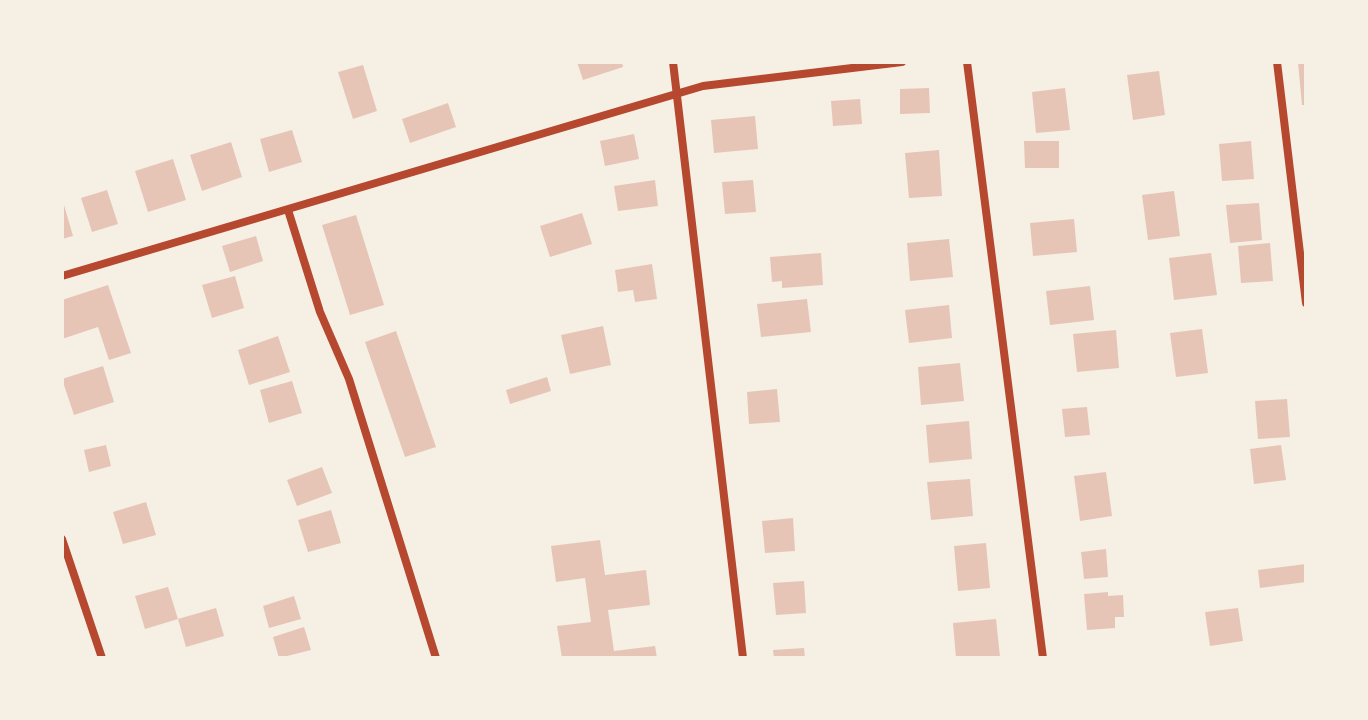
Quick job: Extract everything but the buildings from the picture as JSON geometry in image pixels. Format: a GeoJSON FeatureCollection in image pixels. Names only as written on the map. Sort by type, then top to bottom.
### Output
{"type":"FeatureCollection","features":[{"type":"Feature","properties":{"kind":"street"},"geometry":{"type":"LineString","coordinates":[[673,62],[743,658]]}},
{"type":"Feature","properties":{"kind":"street"},"geometry":{"type":"LineString","coordinates":[[62,276],[703,86],[902,62]]}},
{"type":"Feature","properties":{"kind":"street"},"geometry":{"type":"LineString","coordinates":[[967,62],[1043,658]]}},
{"type":"Feature","properties":{"kind":"street"},"geometry":{"type":"LineString","coordinates":[[1277,62],[1306,303]]}},
{"type":"Feature","properties":{"kind":"street"},"geometry":{"type":"LineString","coordinates":[[288,210],[320,312],[349,379],[436,658]]}},
{"type":"Feature","properties":{"kind":"street"},"geometry":{"type":"LineString","coordinates":[[62,539],[102,658]]}}]}
